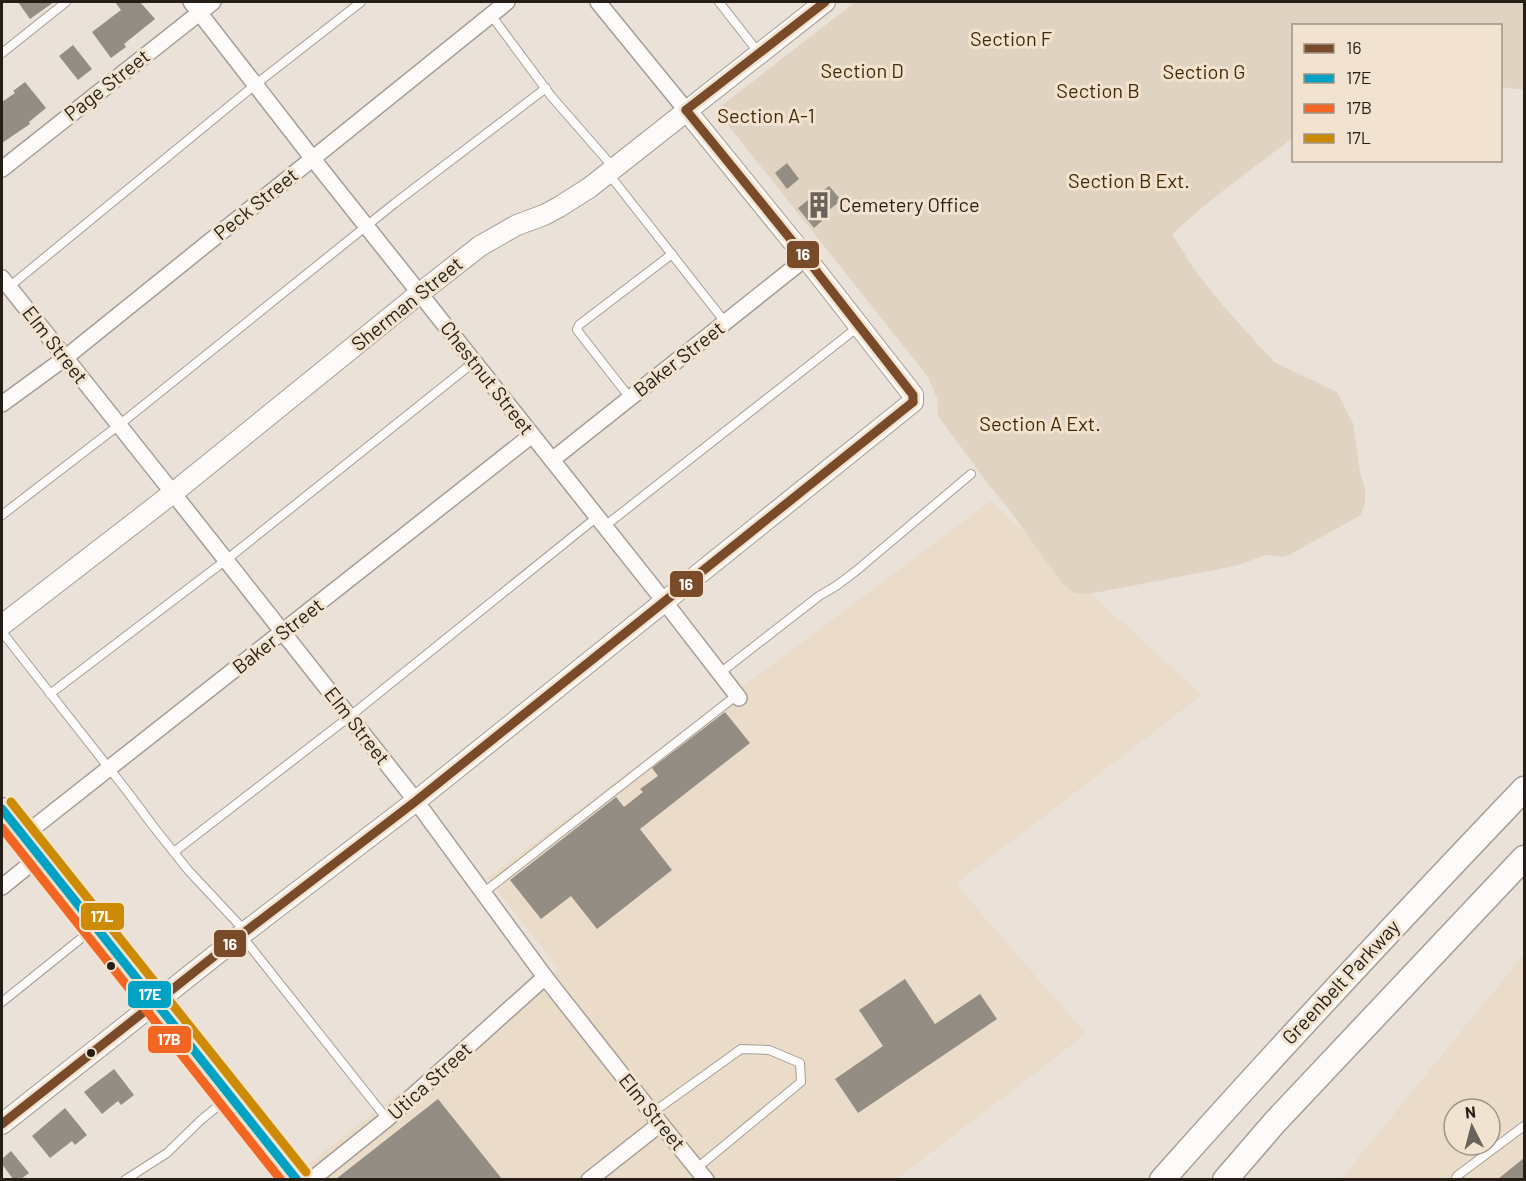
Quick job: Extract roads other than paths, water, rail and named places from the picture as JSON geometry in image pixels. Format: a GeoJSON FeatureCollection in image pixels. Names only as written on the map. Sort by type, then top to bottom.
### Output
{"type":"FeatureCollection","features":[{"type":"Feature","properties":{"kind":"main road","name":"Greenbelt Parkway"},"geometry":{"type":"LineString","coordinates":[[1162,1179],[1366,955],[1524,789]]}},
{"type":"Feature","properties":{"kind":"main road"},"geometry":{"type":"LineString","coordinates":[[2,809],[297,1179]]}},
{"type":"Feature","properties":{"kind":"main road"},"geometry":{"type":"LineString","coordinates":[[1225,1179],[1275,1122],[1524,858]]}},
{"type":"Feature","properties":{"kind":"street","name":"Page Street"},"geometry":{"type":"LineString","coordinates":[[2,169],[195,7],[213,2]]}},
{"type":"Feature","properties":{"kind":"street","name":"Peck Street"},"geometry":{"type":"LineString","coordinates":[[2,404],[64,358],[507,2]]}},
{"type":"Feature","properties":{"kind":"street"},"geometry":{"type":"LineString","coordinates":[[2,1124],[416,801],[914,402],[913,395],[806,258],[598,2]]}},
{"type":"Feature","properties":{"kind":"street","name":"Sherman Street"},"geometry":{"type":"LineString","coordinates":[[2,625],[173,493],[420,293],[487,242],[517,225],[560,207],[589,188],[825,2]]}},
{"type":"Feature","properties":{"kind":"street","name":"Chestnut Street"},"geometry":{"type":"LineString","coordinates":[[195,7],[738,696]]}},
{"type":"Feature","properties":{"kind":"street","name":"Baker Street"},"geometry":{"type":"LineString","coordinates":[[552,460],[806,258]]}},
{"type":"Feature","properties":{"kind":"street","name":"Elm Street"},"geometry":{"type":"LineString","coordinates":[[5,282],[416,801],[545,977],[702,1174]]}},
{"type":"Feature","properties":{"kind":"street","name":"Baker Street"},"geometry":{"type":"LineString","coordinates":[[23,836],[532,435]]}},
{"type":"Feature","properties":{"kind":"street"},"geometry":{"type":"LineString","coordinates":[[2,887],[39,857]]}},
{"type":"Feature","properties":{"kind":"street","name":"Utica Street"},"geometry":{"type":"LineString","coordinates":[[311,1179],[387,1119],[545,977]]}},
{"type":"Feature","properties":{"kind":"street"},"geometry":{"type":"LineString","coordinates":[[589,1179],[656,1118]]}},
{"type":"Feature","properties":{"kind":"lane"},"geometry":{"type":"LineString","coordinates":[[2,53],[66,2]]}},
{"type":"Feature","properties":{"kind":"lane"},"geometry":{"type":"LineString","coordinates":[[5,282],[361,2]]}},
{"type":"Feature","properties":{"kind":"lane"},"geometry":{"type":"LineString","coordinates":[[719,2],[759,53]]}},
{"type":"Feature","properties":{"kind":"lane"},"geometry":{"type":"LineString","coordinates":[[491,15],[725,322]]}},
{"type":"Feature","properties":{"kind":"lane"},"geometry":{"type":"LineString","coordinates":[[2,515],[119,425],[394,203],[546,88]]}},
{"type":"Feature","properties":{"kind":"lane"},"geometry":{"type":"LineString","coordinates":[[630,398],[577,330],[579,325],[672,254]]}},
{"type":"Feature","properties":{"kind":"lane"},"geometry":{"type":"LineString","coordinates":[[174,852],[601,521],[858,326]]}},
{"type":"Feature","properties":{"kind":"lane"},"geometry":{"type":"LineString","coordinates":[[51,694],[226,560],[474,362]]}},
{"type":"Feature","properties":{"kind":"lane"},"geometry":{"type":"LineString","coordinates":[[720,673],[819,596],[856,571],[971,474]]}},
{"type":"Feature","properties":{"kind":"lane"},"geometry":{"type":"LineString","coordinates":[[2,632],[387,1119]]}},
{"type":"Feature","properties":{"kind":"lane"},"geometry":{"type":"LineString","coordinates":[[483,893],[738,696]]}},
{"type":"Feature","properties":{"kind":"lane"},"geometry":{"type":"LineString","coordinates":[[2,1002],[95,927]]}},
{"type":"Feature","properties":{"kind":"lane"},"geometry":{"type":"LineString","coordinates":[[656,1118],[741,1049],[769,1050],[800,1063],[801,1082],[702,1174]]}},
{"type":"Feature","properties":{"kind":"lane"},"geometry":{"type":"LineString","coordinates":[[125,1179],[167,1153],[230,1096]]}},
{"type":"Feature","properties":{"kind":"lane"},"geometry":{"type":"LineString","coordinates":[[1455,1179],[1524,1125]]}},
{"type":"Feature","properties":{"kind":"place","name":"Cemetery Office"},"geometry":{"type":"Point","coordinates":[819,205]}},
{"type":"Feature","properties":{"kind":"park label","name":"Section F"},"geometry":{"type":"Point","coordinates":[1011,39]}},
{"type":"Feature","properties":{"kind":"park label","name":"Section D"},"geometry":{"type":"Point","coordinates":[862,71]}},
{"type":"Feature","properties":{"kind":"park label","name":"Section G"},"geometry":{"type":"Point","coordinates":[1204,72]}},
{"type":"Feature","properties":{"kind":"park label","name":"Section B"},"geometry":{"type":"Point","coordinates":[1098,91]}},
{"type":"Feature","properties":{"kind":"park label","name":"Section A-1"},"geometry":{"type":"Point","coordinates":[766,116]}},
{"type":"Feature","properties":{"kind":"park label","name":"Section B Ext."},"geometry":{"type":"Point","coordinates":[1129,181]}},
{"type":"Feature","properties":{"kind":"park label","name":"Section A Ext."},"geometry":{"type":"Point","coordinates":[1040,424]}}]}
